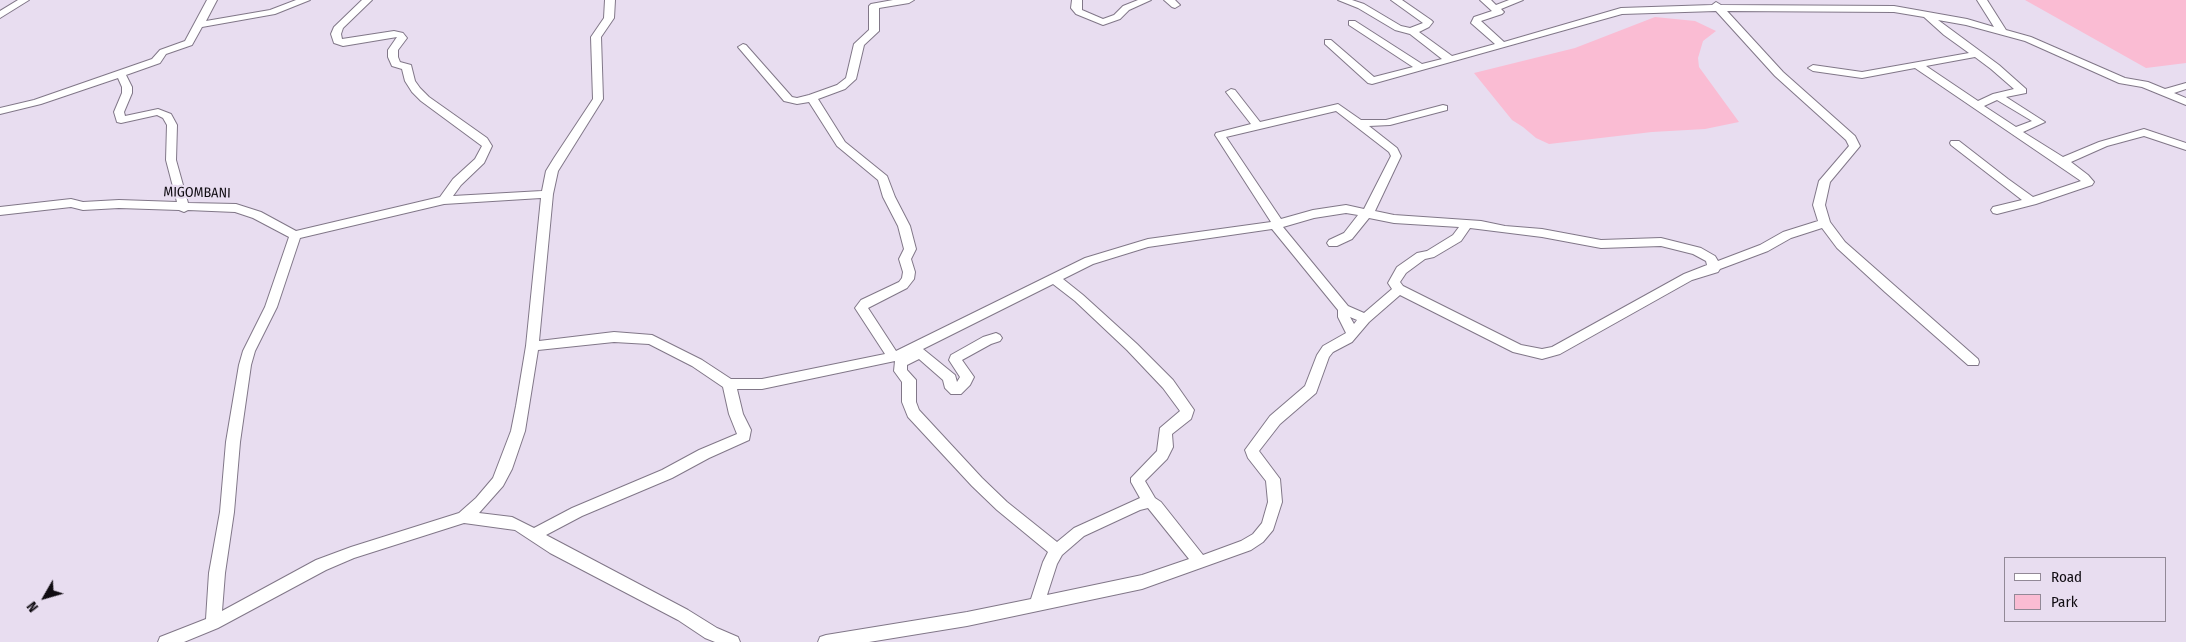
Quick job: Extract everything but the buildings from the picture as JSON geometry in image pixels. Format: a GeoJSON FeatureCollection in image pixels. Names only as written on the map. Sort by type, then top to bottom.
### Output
{"type":"FeatureCollection","features":[{"type":"Feature","properties":{"kind":"street"},"geometry":{"type":"LineString","coordinates":[[0,15],[24,0]]}},
{"type":"Feature","properties":{"kind":"street"},"geometry":{"type":"LineString","coordinates":[[0,111],[37,102],[121,74],[156,61],[164,52],[187,45],[212,0]]}},
{"type":"Feature","properties":{"kind":"street"},"geometry":{"type":"LineString","coordinates":[[198,25],[272,12],[305,0]]}},
{"type":"Feature","properties":{"kind":"street"},"geometry":{"type":"LineString","coordinates":[[367,0],[339,27],[336,34],[337,41],[343,44],[400,34],[402,38],[395,46],[393,56],[396,64],[407,67],[410,81],[425,100],[483,140],[486,146],[480,162],[457,182],[444,200]]}},
{"type":"Feature","properties":{"kind":"street"},"geometry":{"type":"LineString","coordinates":[[166,642],[213,623],[321,565],[351,553],[464,517],[481,502],[498,482],[505,469],[518,431],[532,346],[548,194],[554,166],[598,99],[596,37],[609,18],[610,0]]}},
{"type":"Feature","properties":{"kind":"street"},"geometry":{"type":"LineString","coordinates":[[743,47],[788,99],[797,101],[812,98],[841,87],[851,79],[859,44],[874,31],[871,3],[909,0]]}},
{"type":"Feature","properties":{"kind":"street"},"geometry":{"type":"LineString","coordinates":[[1077,0],[1076,8],[1079,12],[1103,22],[1117,18],[1126,8],[1146,0]]}},
{"type":"Feature","properties":{"kind":"street"},"geometry":{"type":"LineString","coordinates":[[1343,0],[1361,6],[1398,28],[1413,32],[1449,59]]}},
{"type":"Feature","properties":{"kind":"street"},"geometry":{"type":"LineString","coordinates":[[1396,0],[1428,22],[1413,29],[1413,32]]}},
{"type":"Feature","properties":{"kind":"street"},"geometry":{"type":"LineString","coordinates":[[1484,0],[1499,12],[1477,19],[1476,23],[1502,45]]}},
{"type":"Feature","properties":{"kind":"street"},"geometry":{"type":"LineString","coordinates":[[1494,8],[1518,0]]}},
{"type":"Feature","properties":{"kind":"street"},"geometry":{"type":"LineString","coordinates":[[1711,0],[1779,74],[1850,138],[1855,146],[1825,181],[1819,205],[1824,223],[1842,245],[1882,283],[1973,362]]}},
{"type":"Feature","properties":{"kind":"street"},"geometry":{"type":"LineString","coordinates":[[1888,0],[1894,9]]}},
{"type":"Feature","properties":{"kind":"street"},"geometry":{"type":"LineString","coordinates":[[1982,0],[2001,30]]}},
{"type":"Feature","properties":{"kind":"street"},"geometry":{"type":"LineString","coordinates":[[1328,42],[1372,81],[1613,12],[1680,8],[1847,7],[1894,9],[2001,30],[2045,45],[2123,81],[2144,84],[2186,102]]}},
{"type":"Feature","properties":{"kind":"street"},"geometry":{"type":"LineString","coordinates":[[1927,15],[1995,67],[2022,91],[1997,96],[1977,105]]}},
{"type":"Feature","properties":{"kind":"street"},"geometry":{"type":"LineString","coordinates":[[1352,23],[1420,67]]}},
{"type":"Feature","properties":{"kind":"street"},"geometry":{"type":"LineString","coordinates":[[1813,68],[1862,75],[1978,54]]}},
{"type":"Feature","properties":{"kind":"street"},"geometry":{"type":"LineString","coordinates":[[1917,65],[2062,161],[2088,182],[2032,202],[1997,210]]}},
{"type":"Feature","properties":{"kind":"street"},"geometry":{"type":"LineString","coordinates":[[121,74],[127,87],[127,93],[119,112],[121,120],[158,112],[166,116],[172,125],[171,160],[184,208]]}},
{"type":"Feature","properties":{"kind":"street"},"geometry":{"type":"LineString","coordinates":[[2163,93],[2186,86]]}},
{"type":"Feature","properties":{"kind":"street"},"geometry":{"type":"LineString","coordinates":[[1231,92],[1257,125]]}},
{"type":"Feature","properties":{"kind":"street"},"geometry":{"type":"LineString","coordinates":[[1997,96],[2040,122],[2015,131]]}},
{"type":"Feature","properties":{"kind":"street"},"geometry":{"type":"LineString","coordinates":[[812,98],[841,144],[883,178],[889,197],[904,226],[910,249],[905,260],[909,272],[908,280],[903,285],[865,302],[861,308],[893,357]]}},
{"type":"Feature","properties":{"kind":"street"},"geometry":{"type":"LineString","coordinates":[[1334,242],[1348,236],[1355,229],[1360,219],[1368,213],[1396,156],[1393,150],[1360,123],[1334,106],[1219,136],[1276,224],[1344,309],[1365,318]]}},
{"type":"Feature","properties":{"kind":"street"},"geometry":{"type":"LineString","coordinates":[[1360,123],[1386,123],[1444,108]]}},
{"type":"Feature","properties":{"kind":"street"},"geometry":{"type":"LineString","coordinates":[[2062,161],[2076,157],[2092,148],[2144,132],[2186,147]]}},
{"type":"Feature","properties":{"kind":"street"},"geometry":{"type":"LineString","coordinates":[[1955,143],[2032,202]]}},
{"type":"Feature","properties":{"kind":"street"},"geometry":{"type":"LineString","coordinates":[[213,623],[217,573],[227,512],[232,442],[245,365],[249,351],[271,307],[295,235],[444,200],[548,194]]}},
{"type":"Feature","properties":{"kind":"street","name":"MIGOMBANI"},"geometry":{"type":"LineString","coordinates":[[0,211],[69,203],[83,206],[119,204],[184,208],[219,207],[245,210],[295,235]]}},
{"type":"Feature","properties":{"kind":"street"},"geometry":{"type":"LineString","coordinates":[[1057,550],[1034,533],[983,488],[913,413],[909,402],[909,380],[900,371],[901,362],[915,352],[1053,278],[1089,261],[1137,245],[1276,224],[1339,209],[1408,221],[1467,224],[1542,233],[1601,244],[1661,242],[1683,246],[1711,259],[1714,269]]}},
{"type":"Feature","properties":{"kind":"street"},"geometry":{"type":"LineString","coordinates":[[1467,224],[1456,238],[1430,254],[1421,256],[1401,270],[1394,283],[1400,289],[1510,346],[1525,352],[1542,354],[1555,351],[1688,277],[1714,269],[1764,248],[1787,235],[1824,223]]}},
{"type":"Feature","properties":{"kind":"street"},"geometry":{"type":"LineString","coordinates":[[1053,278],[1079,298],[1132,347],[1168,384],[1187,410],[1186,415],[1165,432],[1166,447],[1162,455],[1138,478],[1138,482],[1150,502],[1156,506],[1199,562]]}},
{"type":"Feature","properties":{"kind":"street"},"geometry":{"type":"LineString","coordinates":[[826,642],[968,619],[1142,582],[1246,546],[1258,538],[1268,526],[1274,508],[1274,484],[1270,474],[1253,454],[1252,450],[1275,420],[1311,389],[1323,355],[1353,334],[1365,318],[1400,289]]}},
{"type":"Feature","properties":{"kind":"street"},"geometry":{"type":"LineString","coordinates":[[1344,309],[1344,317],[1353,334]]}},
{"type":"Feature","properties":{"kind":"street"},"geometry":{"type":"LineString","coordinates":[[532,346],[614,337],[642,338],[652,340],[697,363],[730,384],[762,384],[915,352],[950,378],[950,384],[956,390],[965,382],[967,377],[955,360],[956,358],[987,340],[996,338]]}},
{"type":"Feature","properties":{"kind":"street"},"geometry":{"type":"LineString","coordinates":[[533,535],[578,512],[667,474],[744,436],[744,430],[736,414],[730,384]]}},
{"type":"Feature","properties":{"kind":"street"},"geometry":{"type":"LineString","coordinates":[[1038,604],[1050,562],[1057,550],[1079,532],[1137,505],[1150,502]]}},
{"type":"Feature","properties":{"kind":"street"},"geometry":{"type":"LineString","coordinates":[[464,517],[512,523],[520,526],[555,550],[683,615],[711,633],[732,642]]}},
{"type":"Feature","properties":{"kind":"green space"},"geometry":{"type":"Polygon","coordinates":[[[2025,0],[2186,0],[2186,63],[2146,68],[2025,0]]]}},
{"type":"Feature","properties":{"kind":"green space"},"geometry":{"type":"Polygon","coordinates":[[[1655,17],[1695,21],[1716,31],[1703,41],[1698,58],[1699,67],[1739,122],[1705,129],[1652,132],[1549,144],[1536,138],[1512,120],[1474,73],[1575,48],[1655,17]]]}}]}
